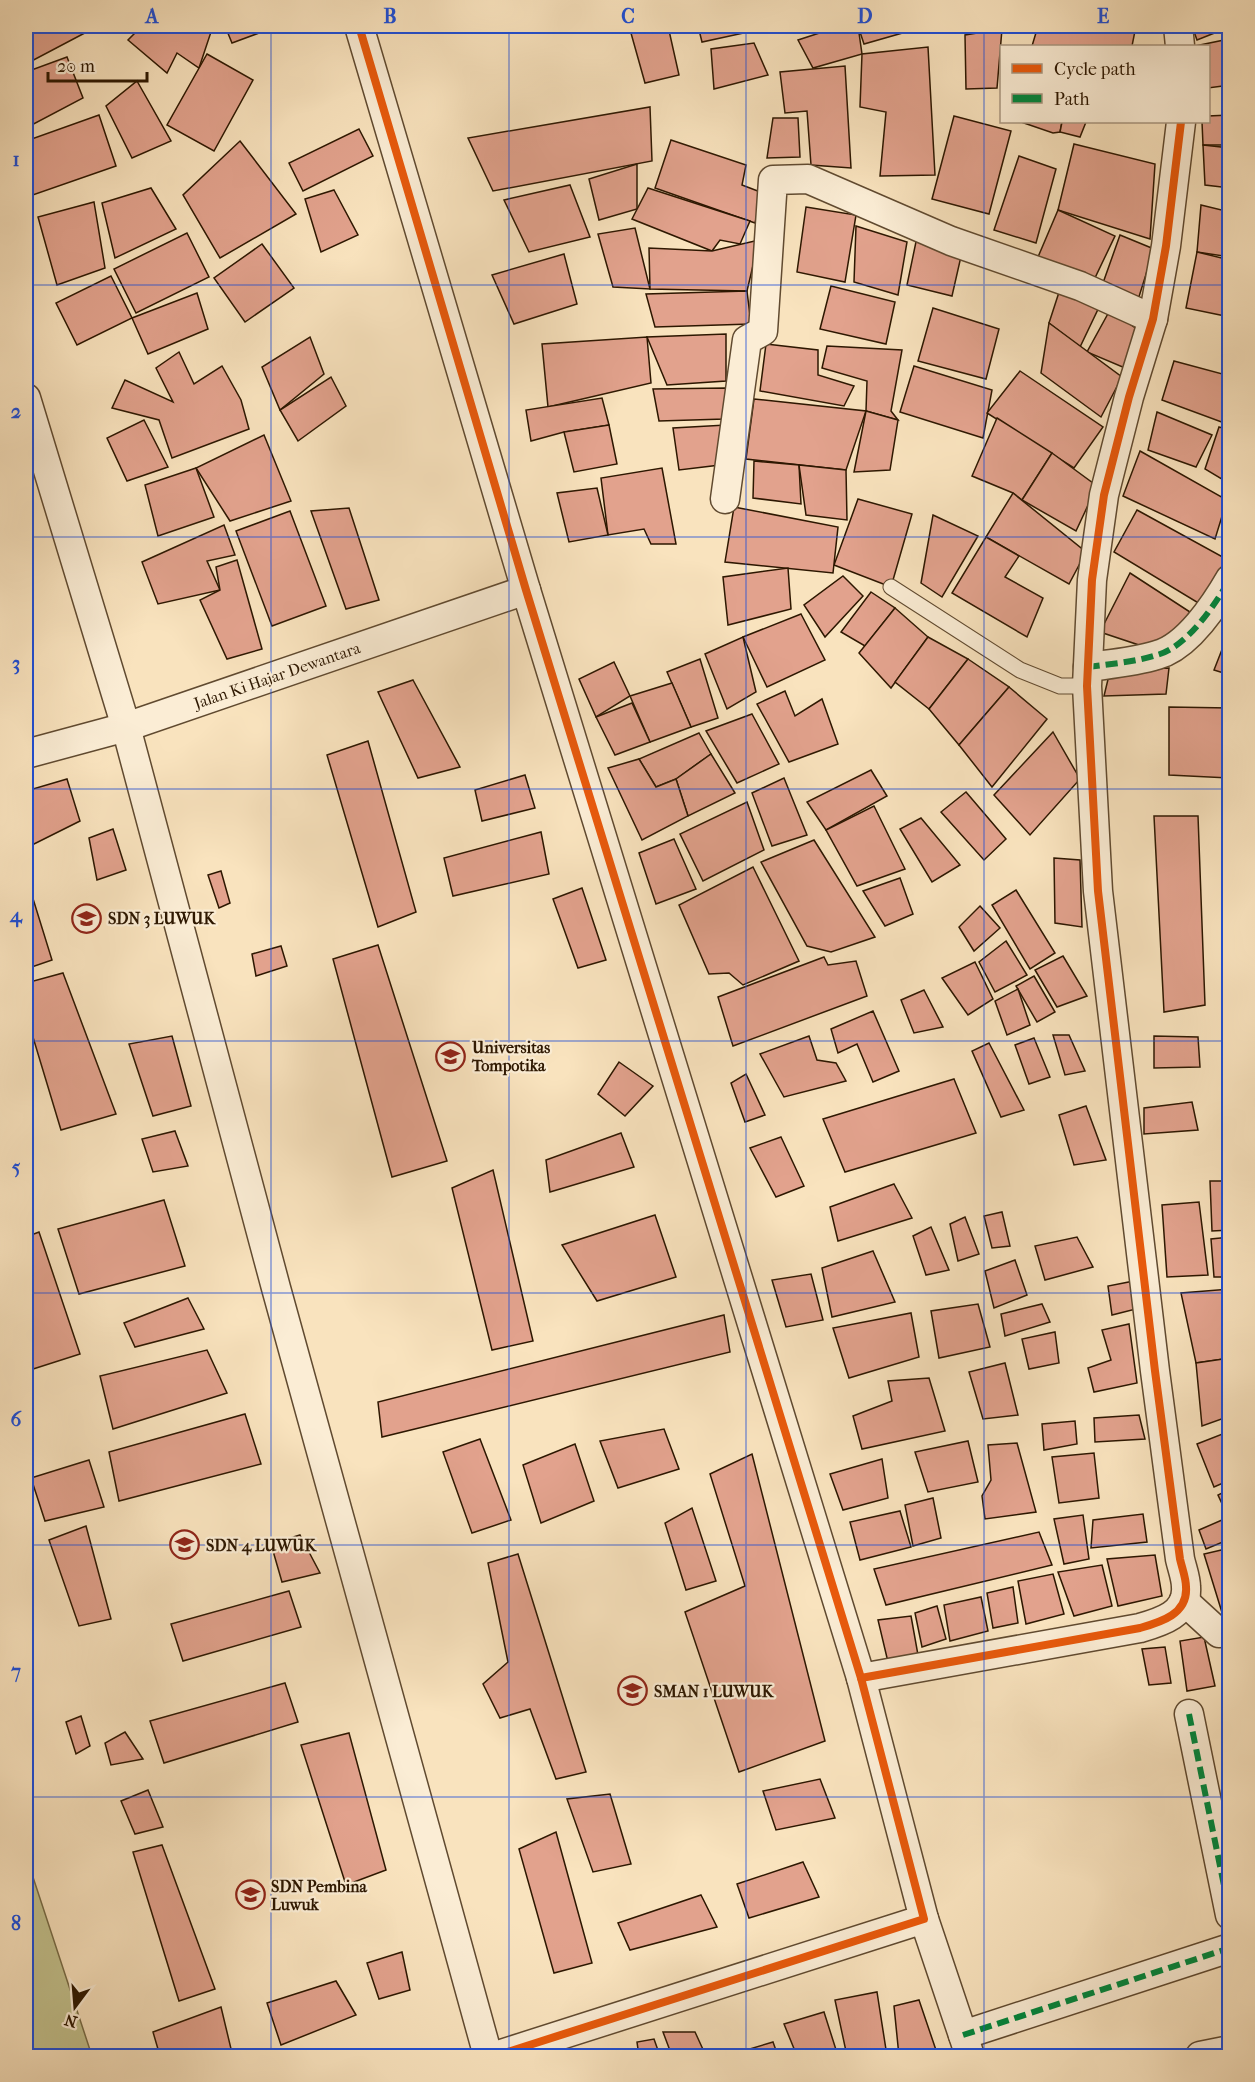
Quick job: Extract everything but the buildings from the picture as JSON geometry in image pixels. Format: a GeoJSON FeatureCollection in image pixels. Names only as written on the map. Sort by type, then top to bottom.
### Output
{"type":"FeatureCollection","features":[{"type":"Feature","properties":{"kind":"street"},"geometry":{"type":"LineString","coordinates":[[359,26],[526,590],[861,1678],[924,1919],[966,2046],[1230,1947]]}},
{"type":"Feature","properties":{"kind":"street"},"geometry":{"type":"LineString","coordinates":[[1178,26],[1180,45]]}},
{"type":"Feature","properties":{"kind":"street"},"geometry":{"type":"LineString","coordinates":[[861,1678],[1163,1622],[1177,1612],[1184,1601],[1187,1589],[1180,1559],[1155,1371],[1098,891],[1087,677],[1092,580],[1104,495],[1129,397],[1153,319],[1166,246],[1181,123]]}},
{"type":"Feature","properties":{"kind":"street"},"geometry":{"type":"LineString","coordinates":[[725,499],[747,340],[763,331],[773,180],[808,179],[951,241],[1080,286],[1153,319]]}},
{"type":"Feature","properties":{"kind":"street"},"geometry":{"type":"LineString","coordinates":[[26,398],[126,727],[276,1288],[488,2056]]}},
{"type":"Feature","properties":{"kind":"street"},"geometry":{"type":"LineString","coordinates":[[1087,677],[1159,655],[1185,639],[1221,595],[1230,579]]}},
{"type":"Feature","properties":{"kind":"street","name":"Jalan Ki Hajar Dewantara"},"geometry":{"type":"LineString","coordinates":[[26,754],[126,727],[526,590]]}},
{"type":"Feature","properties":{"kind":"street"},"geometry":{"type":"LineString","coordinates":[[1184,1601],[1220,1633],[1230,1631]]}},
{"type":"Feature","properties":{"kind":"street"},"geometry":{"type":"LineString","coordinates":[[1189,1714],[1230,1915]]}},
{"type":"Feature","properties":{"kind":"street"},"geometry":{"type":"LineString","coordinates":[[495,2056],[924,1919]]}},
{"type":"Feature","properties":{"kind":"street"},"geometry":{"type":"LineString","coordinates":[[1200,2056],[1230,2050]]}},
{"type":"Feature","properties":{"kind":"lane"},"geometry":{"type":"LineString","coordinates":[[891,587],[1020,670],[1060,686],[1087,677]]}},
{"type":"Feature","properties":{"kind":"shaded area"},"geometry":{"type":"Polygon","coordinates":[[[26,1856],[92,2056],[26,2056],[26,1856]]]}},
{"type":"Feature","properties":{"kind":"marked path"},"geometry":{"type":"LineString","coordinates":[[1088,667],[1140,659],[1168,651],[1199,624],[1230,579]]}},
{"type":"Feature","properties":{"kind":"marked path"},"geometry":{"type":"LineString","coordinates":[[1189,1714],[1230,1915]]}},
{"type":"Feature","properties":{"kind":"marked path"},"geometry":{"type":"LineString","coordinates":[[963,2035],[1230,1948]]}},
{"type":"Feature","properties":{"kind":"marked path"},"geometry":{"type":"LineString","coordinates":[[1200,2056],[1230,2050]]}},
{"type":"Feature","properties":{"kind":"cycle path"},"geometry":{"type":"LineString","coordinates":[[359,26],[526,590],[861,1678],[924,1919],[495,2056]]}},
{"type":"Feature","properties":{"kind":"cycle path"},"geometry":{"type":"LineString","coordinates":[[861,1678],[1140,1628],[1172,1615],[1183,1604],[1185,1596],[1186,1584],[1180,1559],[1155,1371],[1098,891],[1087,686],[1092,580],[1104,495],[1129,397],[1153,319],[1166,246],[1181,123]]}},
{"type":"Feature","properties":{"kind":"place","name":"SDN 3 LUWUK"},"geometry":{"type":"Point","coordinates":[87,918]}},
{"type":"Feature","properties":{"kind":"place","name":"Universitas Tompotika"},"geometry":{"type":"Point","coordinates":[451,1056]}},
{"type":"Feature","properties":{"kind":"place","name":"SDN 4 LUWUK"},"geometry":{"type":"Point","coordinates":[185,1545]}},
{"type":"Feature","properties":{"kind":"place","name":"SMAN 1 LUWUK"},"geometry":{"type":"Point","coordinates":[633,1691]}},
{"type":"Feature","properties":{"kind":"place","name":"SDN Pembina Luwuk"},"geometry":{"type":"Point","coordinates":[250,1895]}}]}
